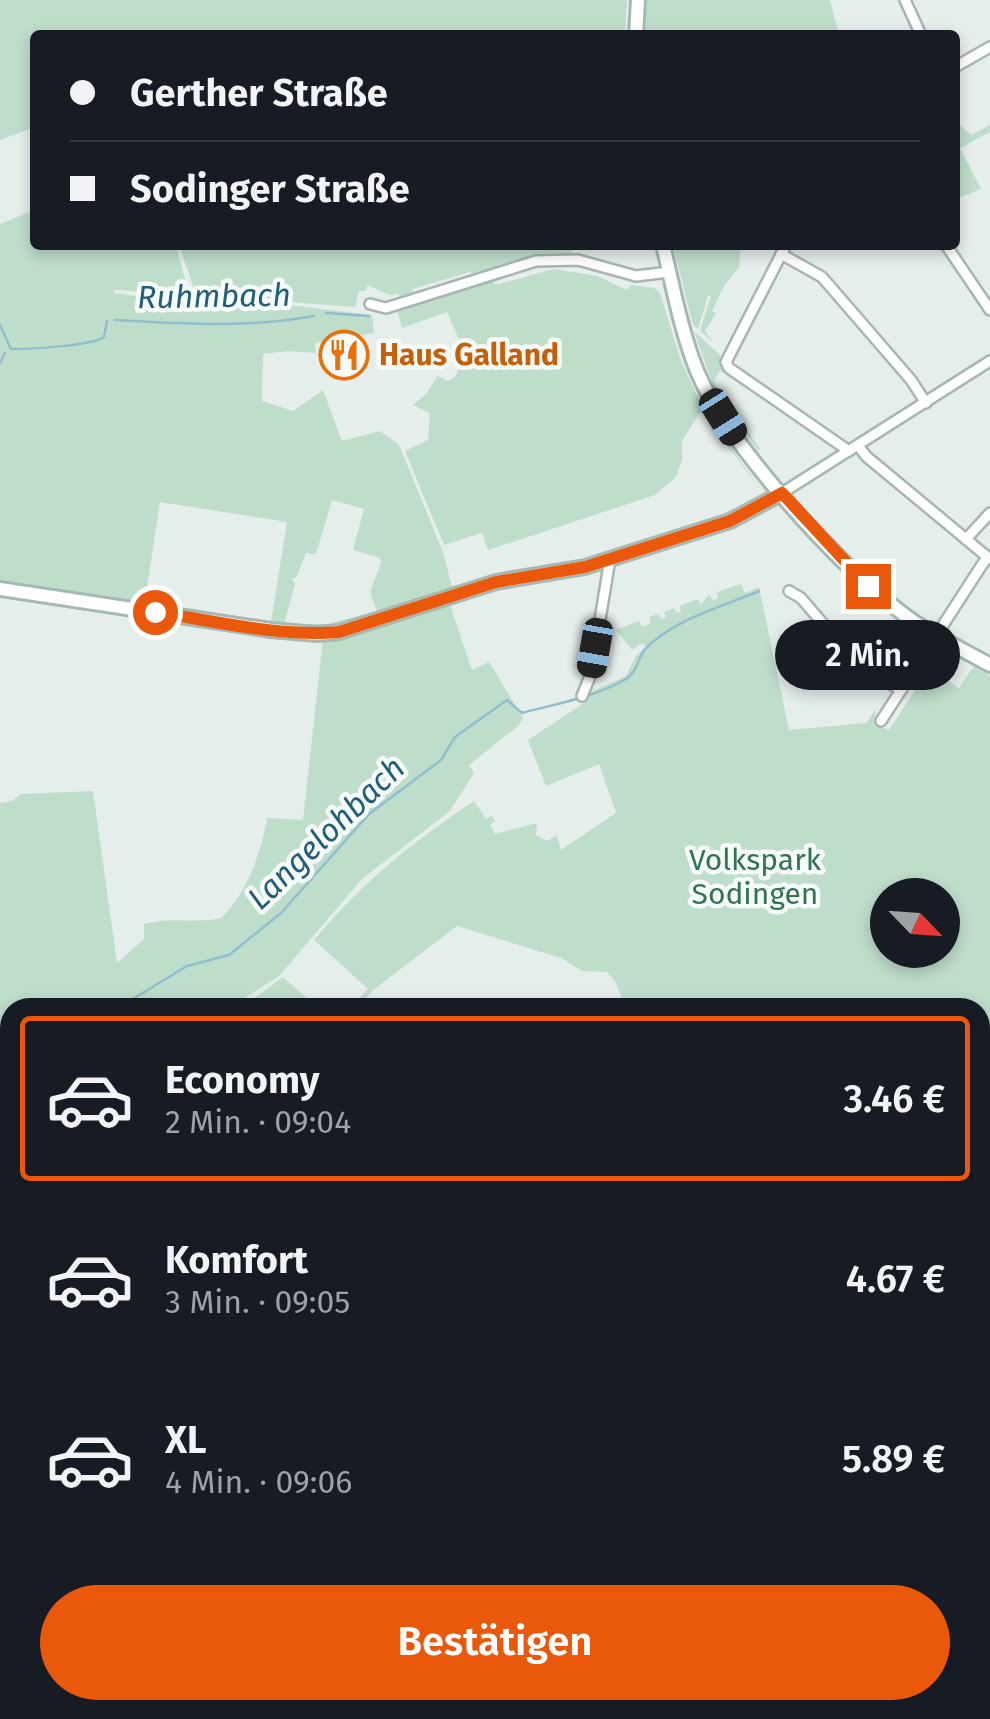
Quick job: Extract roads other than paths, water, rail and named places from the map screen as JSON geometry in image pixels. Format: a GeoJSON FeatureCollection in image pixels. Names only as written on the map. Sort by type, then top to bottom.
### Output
{"type":"FeatureCollection","features":[{"type":"Feature","properties":{"kind":"street"},"geometry":{"type":"LineString","coordinates":[[636,30],[638,0]]}},
{"type":"Feature","properties":{"kind":"street"},"geometry":{"type":"LineString","coordinates":[[905,0],[919,30]]}},
{"type":"Feature","properties":{"kind":"street"},"geometry":{"type":"LineString","coordinates":[[960,64],[987,49],[990,62]]}},
{"type":"Feature","properties":{"kind":"street"},"geometry":{"type":"LineString","coordinates":[[665,250],[684,333],[702,382],[739,442],[868,586],[902,614],[990,665]]}},
{"type":"Feature","properties":{"kind":"street"},"geometry":{"type":"LineString","coordinates":[[881,721],[988,558],[867,458],[729,368],[726,362],[784,250],[822,278],[912,380],[926,404]]}},
{"type":"Feature","properties":{"kind":"street"},"geometry":{"type":"LineString","coordinates":[[949,250],[990,310]]}},
{"type":"Feature","properties":{"kind":"street"},"geometry":{"type":"LineString","coordinates":[[370,304],[386,308],[536,260],[578,260],[636,276],[669,272]]}},
{"type":"Feature","properties":{"kind":"street"},"geometry":{"type":"LineString","coordinates":[[0,589],[271,630],[339,632],[496,582],[569,570],[730,521],[782,493],[990,361]]}},
{"type":"Feature","properties":{"kind":"street"},"geometry":{"type":"LineString","coordinates":[[966,539],[990,513]]}},
{"type":"Feature","properties":{"kind":"street"},"geometry":{"type":"LineString","coordinates":[[582,696],[591,674],[610,559]]}},
{"type":"Feature","properties":{"kind":"street"},"geometry":{"type":"LineString","coordinates":[[789,591],[831,633],[844,637],[887,637],[922,658]]}},
{"type":"Feature","properties":{"kind":"street"},"geometry":{"type":"LineString","coordinates":[[822,679],[843,672],[866,672],[901,690]]}},
{"type":"Feature","properties":{"kind":"waterway","name":"Ruhmbach"},"geometry":{"type":"LineString","coordinates":[[326,313],[369,316]]}},
{"type":"Feature","properties":{"kind":"waterway","name":"Ruhmbach"},"geometry":{"type":"LineString","coordinates":[[115,320],[239,324],[314,316]]}},
{"type":"Feature","properties":{"kind":"waterway","name":"Ruhmbach"},"geometry":{"type":"LineString","coordinates":[[0,325],[11,349],[20,349],[97,340],[104,337],[107,321]]}},
{"type":"Feature","properties":{"kind":"waterway"},"geometry":{"type":"LineString","coordinates":[[0,363],[5,353]]}},
{"type":"Feature","properties":{"kind":"waterway","name":"Langelohbach"},"geometry":{"type":"LineString","coordinates":[[134,998],[187,966],[229,955],[281,913],[369,814],[441,760],[455,737],[507,700],[522,713],[614,686],[630,676],[647,647],[673,628],[759,591]]}},
{"type":"Feature","properties":{"kind":"place","name":"Haus Galland"},"geometry":{"type":"Point","coordinates":[344,355]}},
{"type":"Feature","properties":{"kind":"park label","name":"Volkspark Sodingen"},"geometry":{"type":"Point","coordinates":[755,877]}}]}
